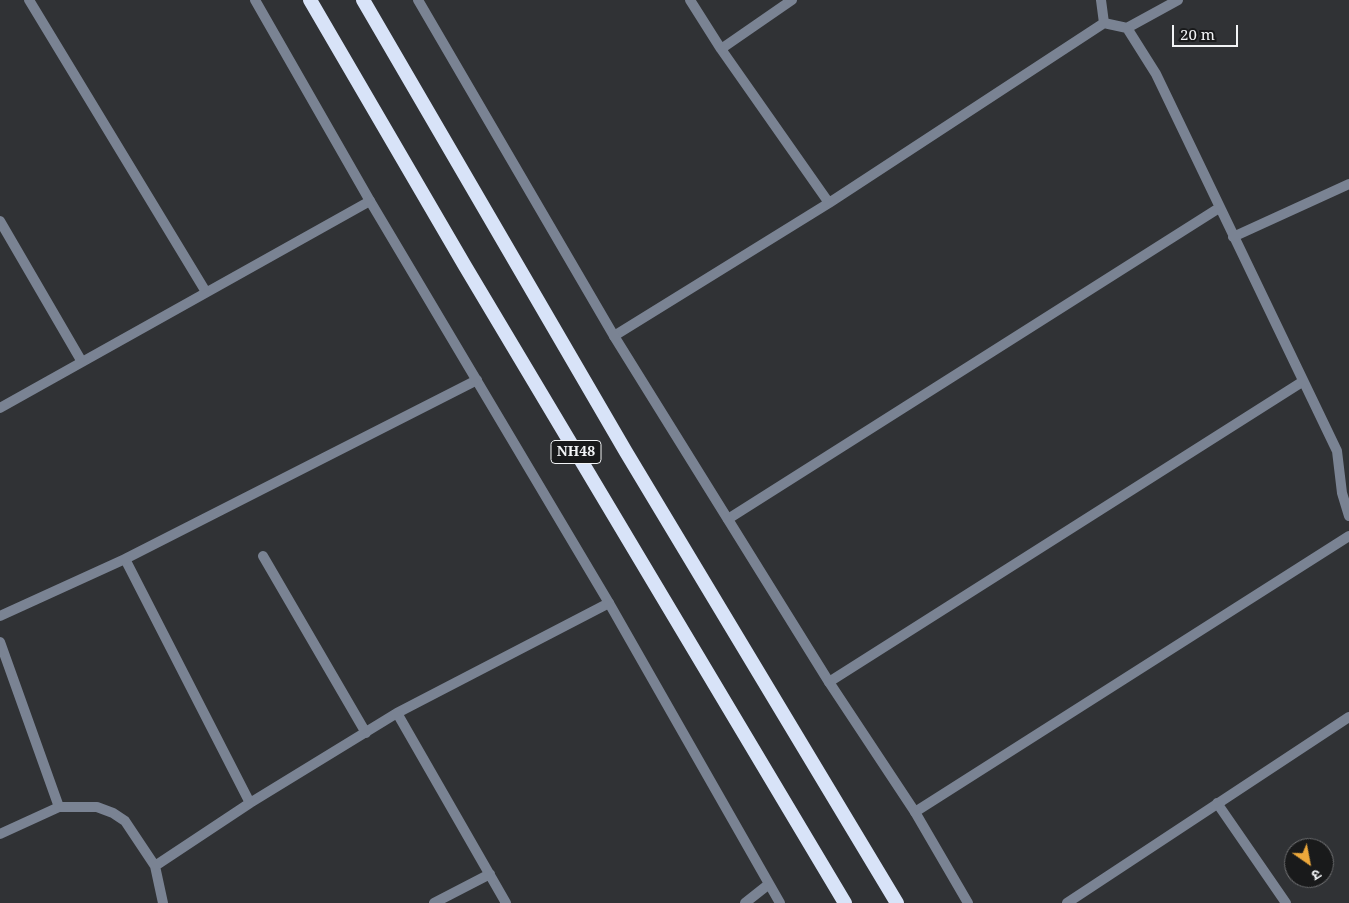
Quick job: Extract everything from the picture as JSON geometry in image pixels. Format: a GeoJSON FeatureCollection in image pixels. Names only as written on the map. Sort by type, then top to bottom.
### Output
{"type":"FeatureCollection","features":[{"type":"Feature","properties":{"kind":"highway","name":"NH48"},"geometry":{"type":"LineString","coordinates":[[310,0],[464,266],[845,903]]}},
{"type":"Feature","properties":{"kind":"highway","name":"NH48"},"geometry":{"type":"LineString","coordinates":[[363,0],[626,452],[897,903]]}},
{"type":"Feature","properties":{"kind":"street"},"geometry":{"type":"LineString","coordinates":[[29,0],[206,292]]}},
{"type":"Feature","properties":{"kind":"street"},"geometry":{"type":"LineString","coordinates":[[255,0],[370,201],[609,603],[780,903]]}},
{"type":"Feature","properties":{"kind":"street"},"geometry":{"type":"LineString","coordinates":[[418,0],[614,336],[829,682],[915,812],[968,903]]}},
{"type":"Feature","properties":{"kind":"street"},"geometry":{"type":"LineString","coordinates":[[690,0],[721,48],[829,203]]}},
{"type":"Feature","properties":{"kind":"street"},"geometry":{"type":"LineString","coordinates":[[721,48],[792,0]]}},
{"type":"Feature","properties":{"kind":"street"},"geometry":{"type":"LineString","coordinates":[[1100,0],[1104,23]]}},
{"type":"Feature","properties":{"kind":"street"},"geometry":{"type":"LineString","coordinates":[[614,336],[829,203],[1104,23],[1127,28],[1178,0]]}},
{"type":"Feature","properties":{"kind":"street"},"geometry":{"type":"LineString","coordinates":[[1127,28],[1156,74],[1302,382],[1337,451],[1342,492],[1349,516]]}},
{"type":"Feature","properties":{"kind":"street"},"geometry":{"type":"LineString","coordinates":[[1233,236],[1349,184]]}},
{"type":"Feature","properties":{"kind":"street"},"geometry":{"type":"LineString","coordinates":[[0,408],[370,201]]}},
{"type":"Feature","properties":{"kind":"street"},"geometry":{"type":"LineString","coordinates":[[728,519],[1219,208]]}},
{"type":"Feature","properties":{"kind":"street"},"geometry":{"type":"LineString","coordinates":[[0,221],[82,362]]}},
{"type":"Feature","properties":{"kind":"street"},"geometry":{"type":"LineString","coordinates":[[0,616],[125,559],[478,380]]}},
{"type":"Feature","properties":{"kind":"street"},"geometry":{"type":"LineString","coordinates":[[829,682],[1302,382]]}},
{"type":"Feature","properties":{"kind":"street"},"geometry":{"type":"LineString","coordinates":[[915,812],[1349,536]]}},
{"type":"Feature","properties":{"kind":"street"},"geometry":{"type":"LineString","coordinates":[[263,556],[366,733]]}},
{"type":"Feature","properties":{"kind":"street"},"geometry":{"type":"LineString","coordinates":[[125,559],[250,803]]}},
{"type":"Feature","properties":{"kind":"street"},"geometry":{"type":"LineString","coordinates":[[155,866],[250,803],[398,713],[609,603]]}},
{"type":"Feature","properties":{"kind":"street"},"geometry":{"type":"LineString","coordinates":[[0,642],[59,807]]}},
{"type":"Feature","properties":{"kind":"street"},"geometry":{"type":"LineString","coordinates":[[398,713],[506,903]]}},
{"type":"Feature","properties":{"kind":"street"},"geometry":{"type":"LineString","coordinates":[[1067,903],[1349,717]]}},
{"type":"Feature","properties":{"kind":"street"},"geometry":{"type":"LineString","coordinates":[[1218,803],[1286,903]]}},
{"type":"Feature","properties":{"kind":"street"},"geometry":{"type":"LineString","coordinates":[[0,834],[59,807],[97,807],[113,813],[125,821],[155,866],[163,903]]}},
{"type":"Feature","properties":{"kind":"street"},"geometry":{"type":"LineString","coordinates":[[434,903],[490,874]]}},
{"type":"Feature","properties":{"kind":"street"},"geometry":{"type":"LineString","coordinates":[[745,903],[769,884]]}}]}
